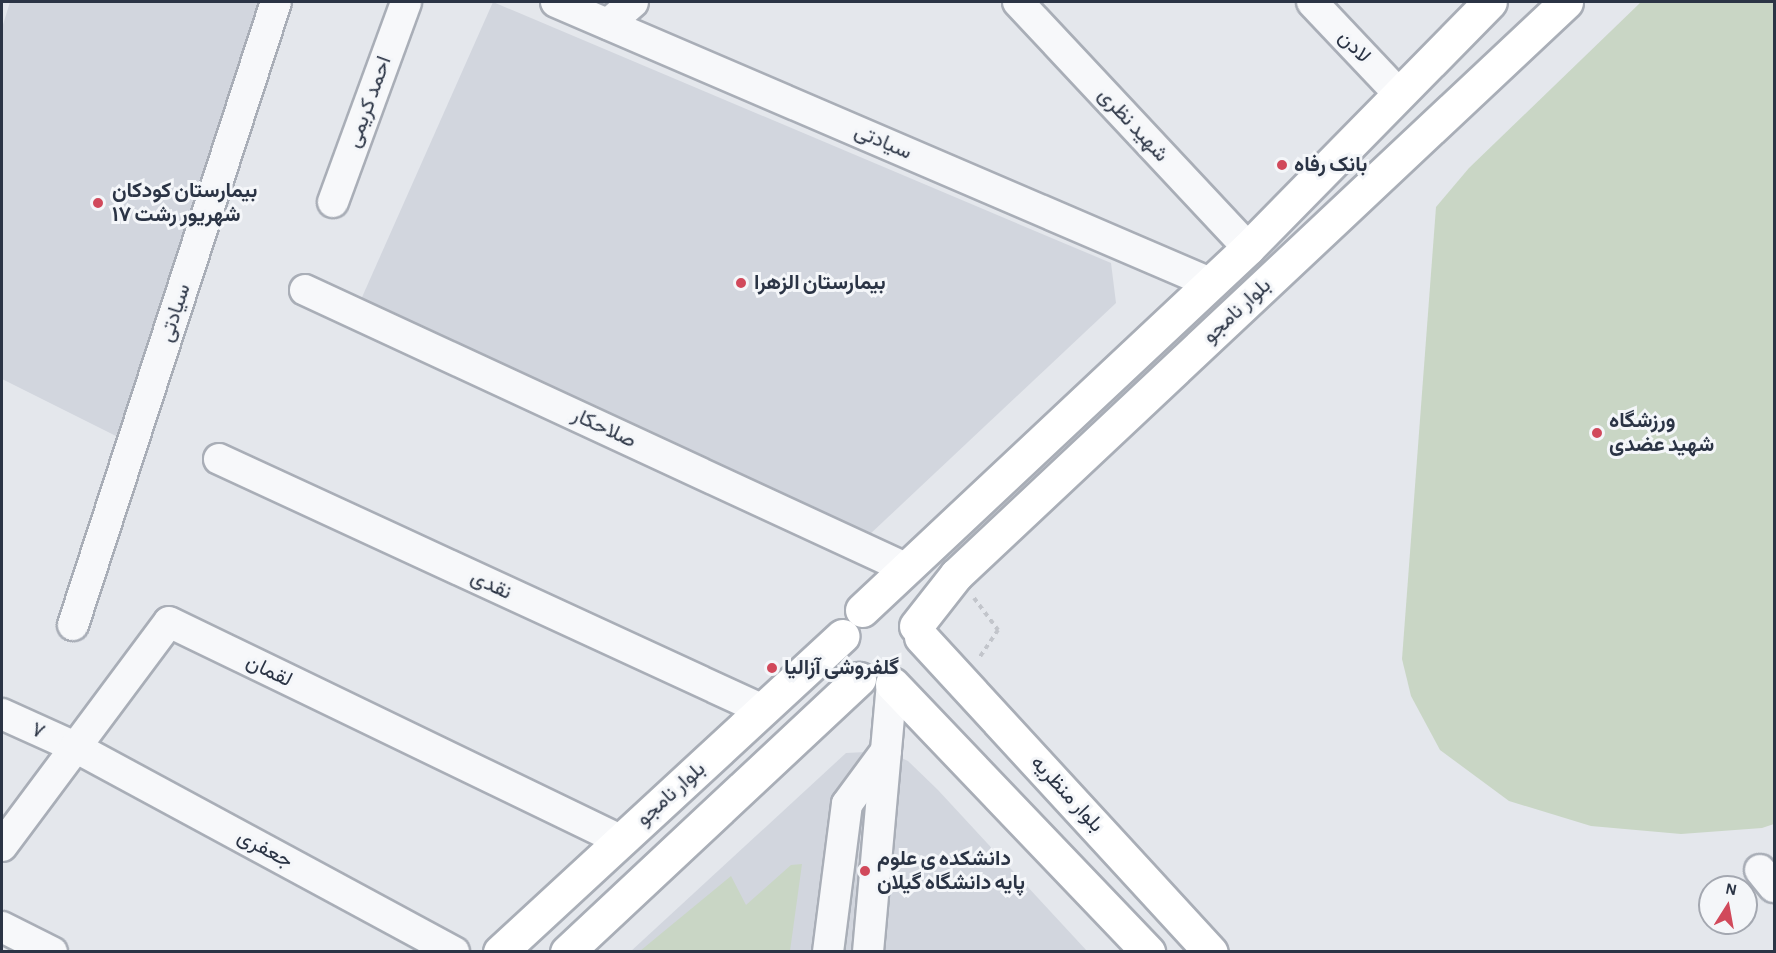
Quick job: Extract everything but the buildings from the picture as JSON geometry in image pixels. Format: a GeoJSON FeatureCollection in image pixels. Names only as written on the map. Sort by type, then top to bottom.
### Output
{"type":"FeatureCollection","features":[{"type":"Feature","properties":{"kind":"main road","name":"بلوار نامجو"},"geometry":{"type":"LineString","coordinates":[[862,610],[903,567],[1248,248],[1397,92],[1490,2]]}},
{"type":"Feature","properties":{"kind":"main road","name":"بلوار نامجو"},"geometry":{"type":"LineString","coordinates":[[918,632],[956,575],[1566,2]]}},
{"type":"Feature","properties":{"kind":"main road"},"geometry":{"type":"LineString","coordinates":[[1033,448],[1061,477]]}},
{"type":"Feature","properties":{"kind":"main road"},"geometry":{"type":"LineString","coordinates":[[892,684],[914,666],[918,632],[892,608],[862,610],[842,636],[842,656],[860,679],[892,684],[1041,835],[1148,951]]}},
{"type":"Feature","properties":{"kind":"main road","name":"بلوار منظریه"},"geometry":{"type":"LineString","coordinates":[[918,632],[1211,951]]}},
{"type":"Feature","properties":{"kind":"main road","name":"بلوار نامجو"},"geometry":{"type":"LineString","coordinates":[[500,951],[842,636]]}},
{"type":"Feature","properties":{"kind":"main road","name":"بلوار نامجو"},"geometry":{"type":"LineString","coordinates":[[567,951],[860,679]]}},
{"type":"Feature","properties":{"kind":"main road"},"geometry":{"type":"LineString","coordinates":[[693,774],[723,806]]}},
{"type":"Feature","properties":{"kind":"main road"},"geometry":{"type":"LineString","coordinates":[[1041,835],[1077,804]]}},
{"type":"Feature","properties":{"kind":"street","name":"سیادتی"},"geometry":{"type":"LineString","coordinates":[[73,625],[276,2]]}},
{"type":"Feature","properties":{"kind":"street","name":"احمد کریمی"},"geometry":{"type":"LineString","coordinates":[[333,202],[406,2]]}},
{"type":"Feature","properties":{"kind":"street","name":"سیادتی"},"geometry":{"type":"LineString","coordinates":[[556,2],[1210,283]]}},
{"type":"Feature","properties":{"kind":"street"},"geometry":{"type":"LineString","coordinates":[[608,24],[633,2]]}},
{"type":"Feature","properties":{"kind":"street","name":"شهید نظری"},"geometry":{"type":"LineString","coordinates":[[1018,2],[1248,248]]}},
{"type":"Feature","properties":{"kind":"street","name":"لادن"},"geometry":{"type":"LineString","coordinates":[[1311,2],[1397,92]]}},
{"type":"Feature","properties":{"kind":"street","name":"صلاحکار"},"geometry":{"type":"LineString","coordinates":[[305,290],[903,567]]}},
{"type":"Feature","properties":{"kind":"street","name":"نقدی"},"geometry":{"type":"LineString","coordinates":[[219,459],[763,710]]}},
{"type":"Feature","properties":{"kind":"street","name":"لقمان"},"geometry":{"type":"LineString","coordinates":[[2,846],[169,622],[620,840]]}},
{"type":"Feature","properties":{"kind":"street"},"geometry":{"type":"LineString","coordinates":[[868,951],[892,684]]}},
{"type":"Feature","properties":{"kind":"street","name":"۷"},"geometry":{"type":"LineString","coordinates":[[2,714],[75,747]]}},
{"type":"Feature","properties":{"kind":"street","name":"جعفری"},"geometry":{"type":"LineString","coordinates":[[75,747],[454,951]]}},
{"type":"Feature","properties":{"kind":"street"},"geometry":{"type":"LineString","coordinates":[[828,951],[847,804],[886,751]]}},
{"type":"Feature","properties":{"kind":"street"},"geometry":{"type":"LineString","coordinates":[[2,927],[52,951]]}},
{"type":"Feature","properties":{"kind":"path"},"geometry":{"type":"LineString","coordinates":[[956,575],[998,630],[962,681]]}},
{"type":"Feature","properties":{"kind":"shaded area","name":"بیمارستان کودکان ۱۷ شهریور رشت"},"geometry":{"type":"Polygon","coordinates":[[[10,2],[260,2],[120,438],[2,379],[2,28],[10,2]]]}},
{"type":"Feature","properties":{"kind":"shaded area","name":"بیمارستان الزهرا"},"geometry":{"type":"Polygon","coordinates":[[[493,2],[1111,263],[1116,303],[868,536],[359,304],[493,2]]]}},
{"type":"Feature","properties":{"kind":"shaded area","name":"دانشکده ی علوم پایه دانشگاه گیلان"},"geometry":{"type":"Polygon","coordinates":[[[886,751],[908,761],[938,790],[1087,951],[630,952],[846,753],[886,751]]]}},
{"type":"Feature","properties":{"kind":"green space","name":"ورزشگاه شهید عضدی"},"geometry":{"type":"Polygon","coordinates":[[[1641,2],[1774,2],[1774,824],[1762,828],[1681,834],[1591,826],[1509,801],[1440,750],[1411,696],[1402,659],[1436,207],[1469,168],[1641,2]]]}},
{"type":"Feature","properties":{"kind":"green space"},"geometry":{"type":"Polygon","coordinates":[[[802,864],[790,951],[640,951],[731,876],[746,905],[791,865],[802,864]]]}},
{"type":"Feature","properties":{"kind":"place","name":"بانک رفاه"},"geometry":{"type":"Point","coordinates":[1282,165]}},
{"type":"Feature","properties":{"kind":"place","name":"بیمارستان کودکان ۱۷ شهریور رشت"},"geometry":{"type":"Point","coordinates":[98,203]}},
{"type":"Feature","properties":{"kind":"place","name":"بیمارستان الزهرا"},"geometry":{"type":"Point","coordinates":[741,283]}},
{"type":"Feature","properties":{"kind":"place","name":"ورزشگاه شهید عضدی"},"geometry":{"type":"Point","coordinates":[1597,433]}},
{"type":"Feature","properties":{"kind":"place","name":"گلفروشی آزالیا"},"geometry":{"type":"Point","coordinates":[772,668]}},
{"type":"Feature","properties":{"kind":"place","name":"دانشکده ی علوم پایه دانشگاه گیلان"},"geometry":{"type":"Point","coordinates":[865,871]}}]}
